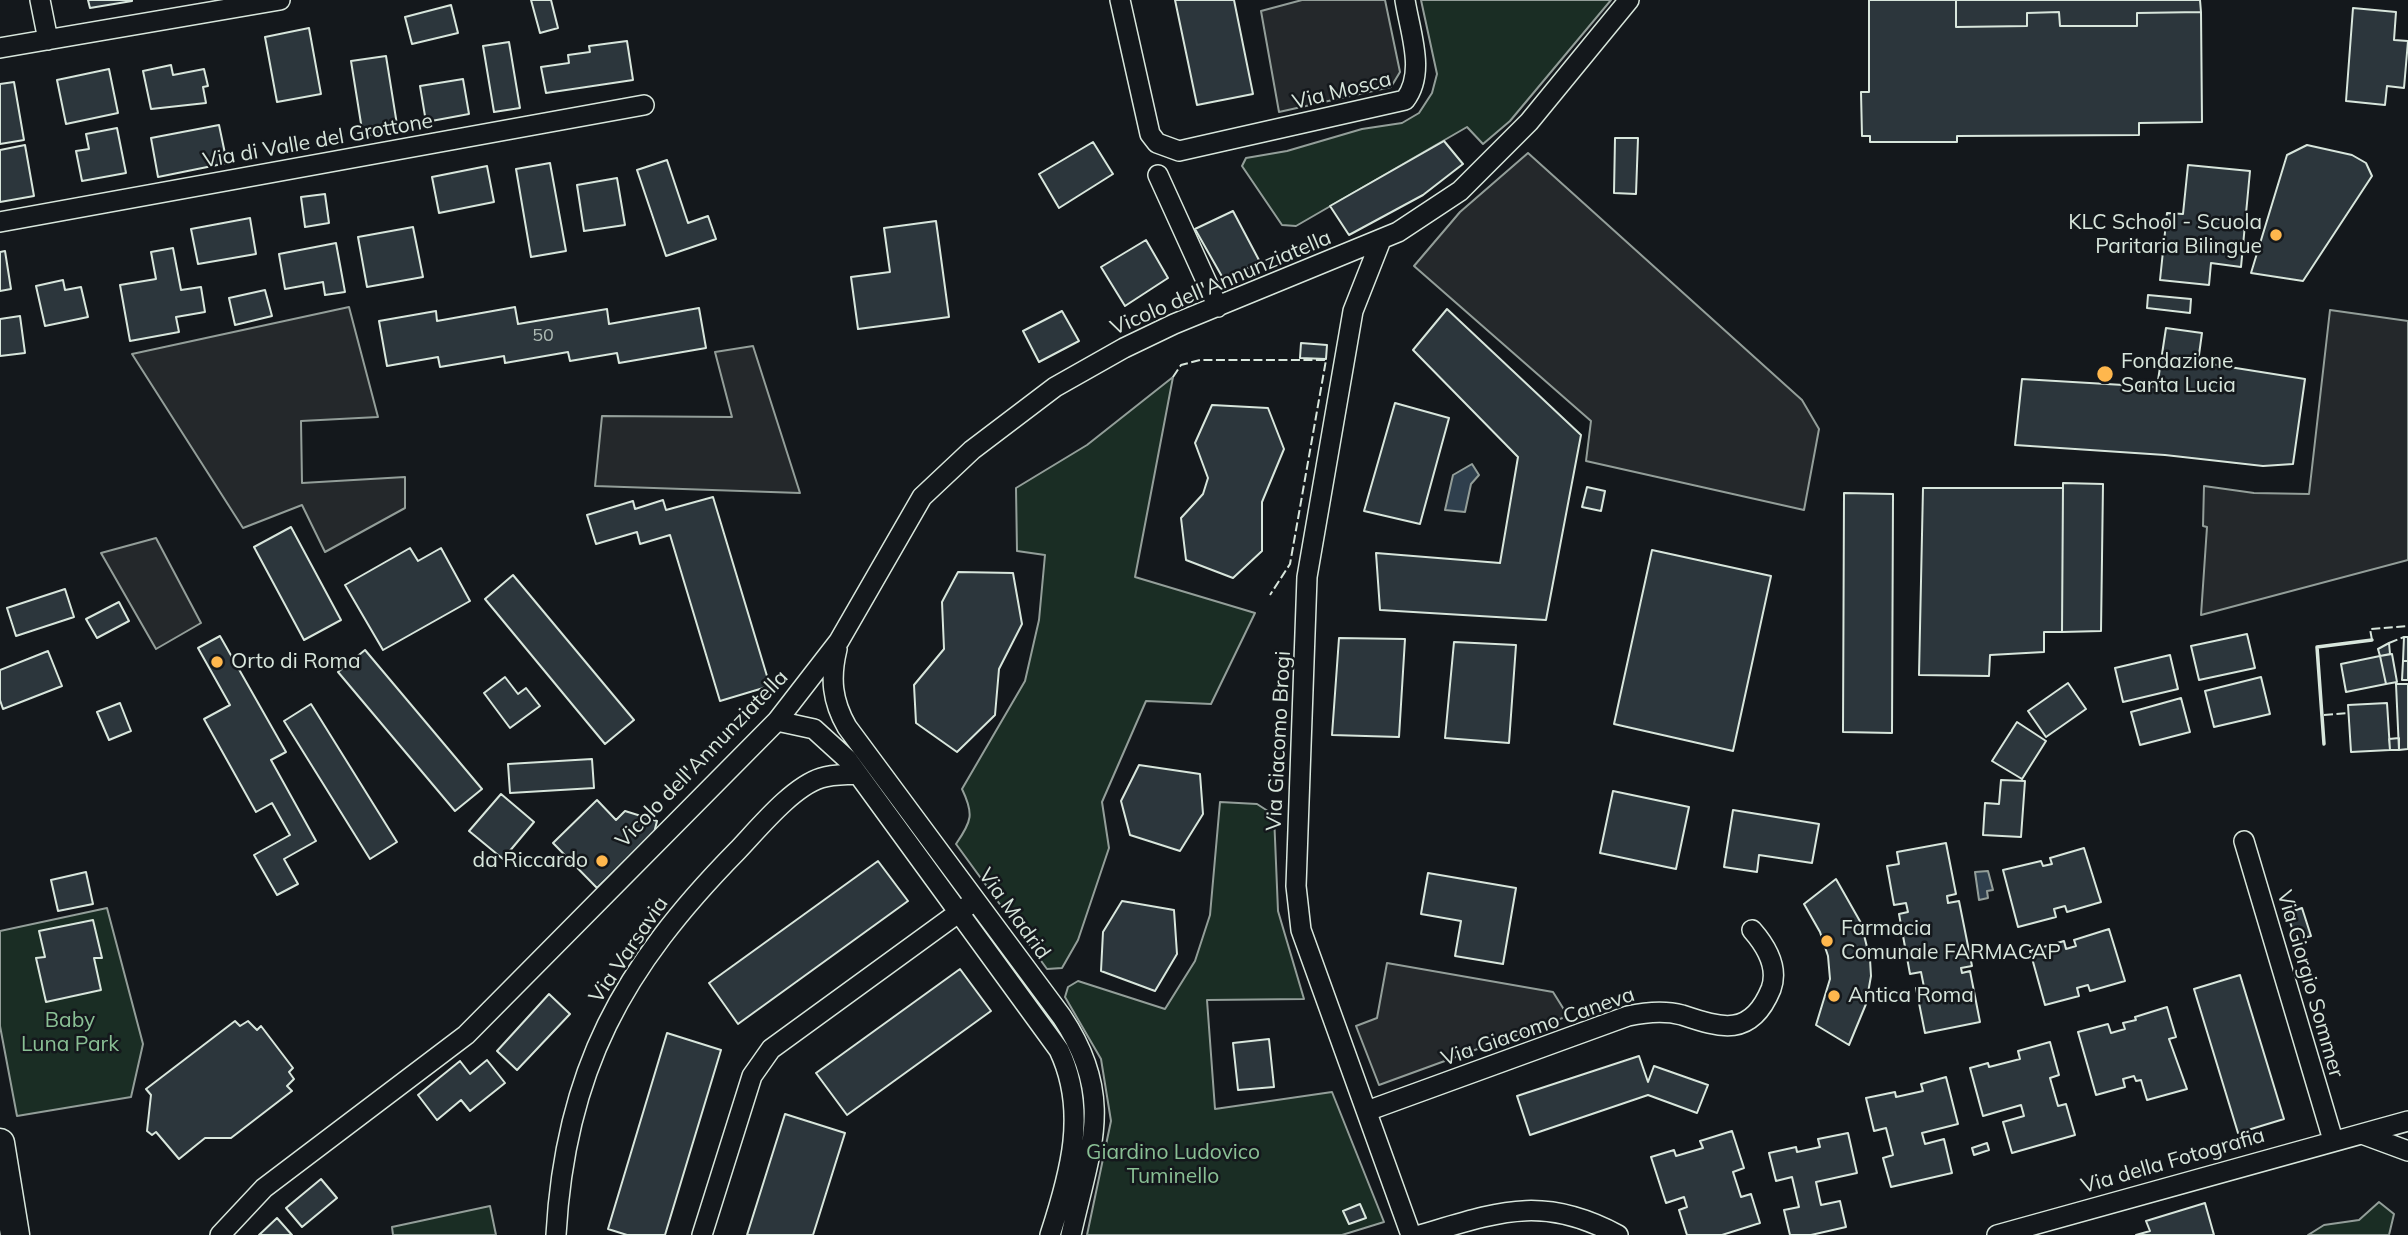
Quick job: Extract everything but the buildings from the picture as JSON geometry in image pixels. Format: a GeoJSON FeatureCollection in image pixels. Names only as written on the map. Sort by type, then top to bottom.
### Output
{"type":"FeatureCollection","features":[{"type":"Feature","properties":{"kind":"street"},"geometry":{"type":"LineString","coordinates":[[40,0],[48,40]]}},
{"type":"Feature","properties":{"kind":"street"},"geometry":{"type":"LineString","coordinates":[[0,48],[280,0]]}},
{"type":"Feature","properties":{"kind":"street","name":"Via Mosca"},"geometry":{"type":"LineString","coordinates":[[1120,0],[1141,105],[1150,134],[1167,149],[1189,150],[1405,100],[1414,89],[1417,74],[1405,0]]}},
{"type":"Feature","properties":{"kind":"street","name":"Vicolo dell'Annunziatella"},"geometry":{"type":"LineString","coordinates":[[220,1235],[264,1188],[466,1035],[663,832],[777,721],[839,641],[911,514],[953,467],[1011,418],[1055,387],[1150,335],[1381,240],[1460,191],[1550,97],[1629,0]]}},
{"type":"Feature","properties":{"kind":"street","name":"Via di Valle del Grottone"},"geometry":{"type":"LineString","coordinates":[[0,222],[644,105]]}},
{"type":"Feature","properties":{"kind":"street"},"geometry":{"type":"LineString","coordinates":[[1158,175],[1218,307]]}},
{"type":"Feature","properties":{"kind":"street","name":"Via Giacomo Brogi"},"geometry":{"type":"LineString","coordinates":[[1381,240],[1358,293],[1351,321],[1306,583],[1307,650],[1296,869],[1301,930],[1411,1235]]}},
{"type":"Feature","properties":{"kind":"street","name":"Via Madrid"},"geometry":{"type":"LineString","coordinates":[[839,641],[832,685],[833,698],[840,714],[940,850],[968,906],[1053,1038],[1070,1079],[1075,1139],[1050,1235]]}},
{"type":"Feature","properties":{"kind":"street","name":"Via Madrid"},"geometry":{"type":"LineString","coordinates":[[777,721],[802,725],[825,736],[858,774],[924,863],[968,906],[1062,1017],[1087,1065],[1094,1103],[1095,1134],[1071,1235]]}},
{"type":"Feature","properties":{"kind":"street","name":"Via Varsavia"},"geometry":{"type":"LineString","coordinates":[[556,1235],[565,1148],[579,1090],[596,1044],[636,972],[695,895],[791,798],[821,778],[858,774]]}},
{"type":"Feature","properties":{"kind":"street","name":"Via Giorgio Sommer"},"geometry":{"type":"LineString","coordinates":[[2244,841],[2333,1140]]}},
{"type":"Feature","properties":{"kind":"street"},"geometry":{"type":"LineString","coordinates":[[924,863],[940,850]]}},
{"type":"Feature","properties":{"kind":"street"},"geometry":{"type":"LineString","coordinates":[[702,1235],[752,1076],[771,1049],[968,906]]}},
{"type":"Feature","properties":{"kind":"street","name":"Via Giacomo Caneva"},"geometry":{"type":"LineString","coordinates":[[1367,1111],[1628,1016],[1652,1011],[1681,1015],[1712,1026],[1741,1023],[1764,1003],[1772,986],[1774,970],[1762,942],[1752,930]]}},
{"type":"Feature","properties":{"kind":"street","name":"Via della Fotografia"},"geometry":{"type":"LineString","coordinates":[[1997,1235],[2408,1121]]}},
{"type":"Feature","properties":{"kind":"street"},"geometry":{"type":"LineString","coordinates":[[2362,1134],[2408,1151]]}},
{"type":"Feature","properties":{"kind":"street"},"geometry":{"type":"LineString","coordinates":[[0,1143],[15,1235]]}},
{"type":"Feature","properties":{"kind":"street"},"geometry":{"type":"LineString","coordinates":[[1420,1235],[1494,1216],[1539,1209],[1583,1217],[1618,1235]]}},
{"type":"Feature","properties":{"kind":"green space"},"geometry":{"type":"Polygon","coordinates":[[[1421,0],[1611,0],[1510,121],[1483,144],[1467,127],[1296,226],[1282,225],[1242,166],[1246,158],[1287,151],[1362,129],[1402,123],[1419,113],[1432,93],[1437,74],[1421,0]]]}},
{"type":"Feature","properties":{"kind":"green space"},"geometry":{"type":"Polygon","coordinates":[[[1173,377],[1135,577],[1255,613],[1211,704],[1146,701],[1102,802],[1109,848],[1078,940],[1062,968],[1047,969],[956,844],[970,817],[962,789],[1025,681],[1039,620],[1045,555],[1017,551],[1016,488],[1087,445],[1173,377]]]}},
{"type":"Feature","properties":{"kind":"green space","name":"Giardino Ludovico Tuminello"},"geometry":{"type":"Polygon","coordinates":[[[1220,802],[1257,804],[1274,815],[1278,911],[1304,999],[1207,1000],[1215,1109],[1332,1092],[1384,1222],[1342,1235],[1087,1235],[1111,1121],[1101,1059],[1065,997],[1068,987],[1078,981],[1165,1009],[1195,961],[1210,915],[1220,802]]]}},
{"type":"Feature","properties":{"kind":"green space","name":"Baby Luna Park"},"geometry":{"type":"Polygon","coordinates":[[[107,908],[143,1044],[131,1097],[17,1116],[0,1026],[0,931],[107,908]]]}},
{"type":"Feature","properties":{"kind":"green space"},"geometry":{"type":"Polygon","coordinates":[[[2379,1202],[2394,1214],[2389,1235],[2308,1235],[2324,1225],[2359,1220],[2379,1202]]]}},
{"type":"Feature","properties":{"kind":"green space"},"geometry":{"type":"Polygon","coordinates":[[[490,1206],[496,1235],[393,1235],[392,1227],[490,1206]]]}},
{"type":"Feature","properties":{"kind":"shaded area"},"geometry":{"type":"Polygon","coordinates":[[[1302,0],[1385,0],[1400,72],[1391,87],[1279,112],[1261,11],[1302,0]]]}},
{"type":"Feature","properties":{"kind":"shaded area"},"geometry":{"type":"Polygon","coordinates":[[[1528,153],[1802,400],[1819,429],[1804,510],[1586,461],[1591,421],[1414,266],[1460,212],[1528,153]]]}},
{"type":"Feature","properties":{"kind":"shaded area"},"geometry":{"type":"Polygon","coordinates":[[[349,307],[378,417],[301,421],[302,483],[405,477],[405,508],[325,552],[302,505],[243,528],[132,354],[349,307]]]}},
{"type":"Feature","properties":{"kind":"shaded area"},"geometry":{"type":"Polygon","coordinates":[[[2330,310],[2408,321],[2408,560],[2201,615],[2207,527],[2203,526],[2204,486],[2254,493],[2309,494],[2330,310]]]}},
{"type":"Feature","properties":{"kind":"shaded area"},"geometry":{"type":"Polygon","coordinates":[[[753,346],[800,493],[595,486],[602,416],[732,417],[715,352],[753,346]]]}},
{"type":"Feature","properties":{"kind":"shaded area"},"geometry":{"type":"Polygon","coordinates":[[[156,538],[201,623],[156,649],[101,553],[156,538]]]}},
{"type":"Feature","properties":{"kind":"shaded area"},"geometry":{"type":"Polygon","coordinates":[[[1387,963],[1553,992],[1568,1016],[1379,1085],[1356,1026],[1377,1018],[1387,963]]]}},
{"type":"Feature","properties":{"kind":"water"},"geometry":{"type":"Polygon","coordinates":[[[1472,464],[1479,475],[1471,484],[1465,512],[1445,510],[1453,475],[1472,464]]]}},
{"type":"Feature","properties":{"kind":"water"},"geometry":{"type":"Polygon","coordinates":[[[1988,871],[1993,890],[1987,891],[1988,898],[1979,900],[1975,872],[1988,871]]]}},
{"type":"Feature","properties":{"kind":"fence"},"geometry":{"type":"LineString","coordinates":[[1173,377],[1181,365],[1200,360],[1326,360],[1290,564],[1270,595]]}},
{"type":"Feature","properties":{"kind":"fence"},"geometry":{"type":"LineString","coordinates":[[2372,640],[2370,629],[2408,626]]}},
{"type":"Feature","properties":{"kind":"fence"},"geometry":{"type":"LineString","coordinates":[[2389,643],[2404,637]]}},
{"type":"Feature","properties":{"kind":"fence"},"geometry":{"type":"LineString","coordinates":[[2324,715],[2349,713]]}},
{"type":"Feature","properties":{"kind":"wall"},"geometry":{"type":"LineString","coordinates":[[2324,744],[2317,647],[2372,640]]}},
{"type":"Feature","properties":{"kind":"place","name":"KLC School - Scuola Paritaria Bilingue"},"geometry":{"type":"Point","coordinates":[2276,235]}},
{"type":"Feature","properties":{"kind":"place","name":"Fondazione Santa Lucia"},"geometry":{"type":"Point","coordinates":[2105,374]}},
{"type":"Feature","properties":{"kind":"place","name":"Orto di Roma"},"geometry":{"type":"Point","coordinates":[217,662]}},
{"type":"Feature","properties":{"kind":"place","name":"da Riccardo"},"geometry":{"type":"Point","coordinates":[602,861]}},
{"type":"Feature","properties":{"kind":"place","name":"Farmacia Comunale FARMACAP"},"geometry":{"type":"Point","coordinates":[1827,941]}},
{"type":"Feature","properties":{"kind":"place","name":"Antica Roma"},"geometry":{"type":"Point","coordinates":[1834,996]}}]}
